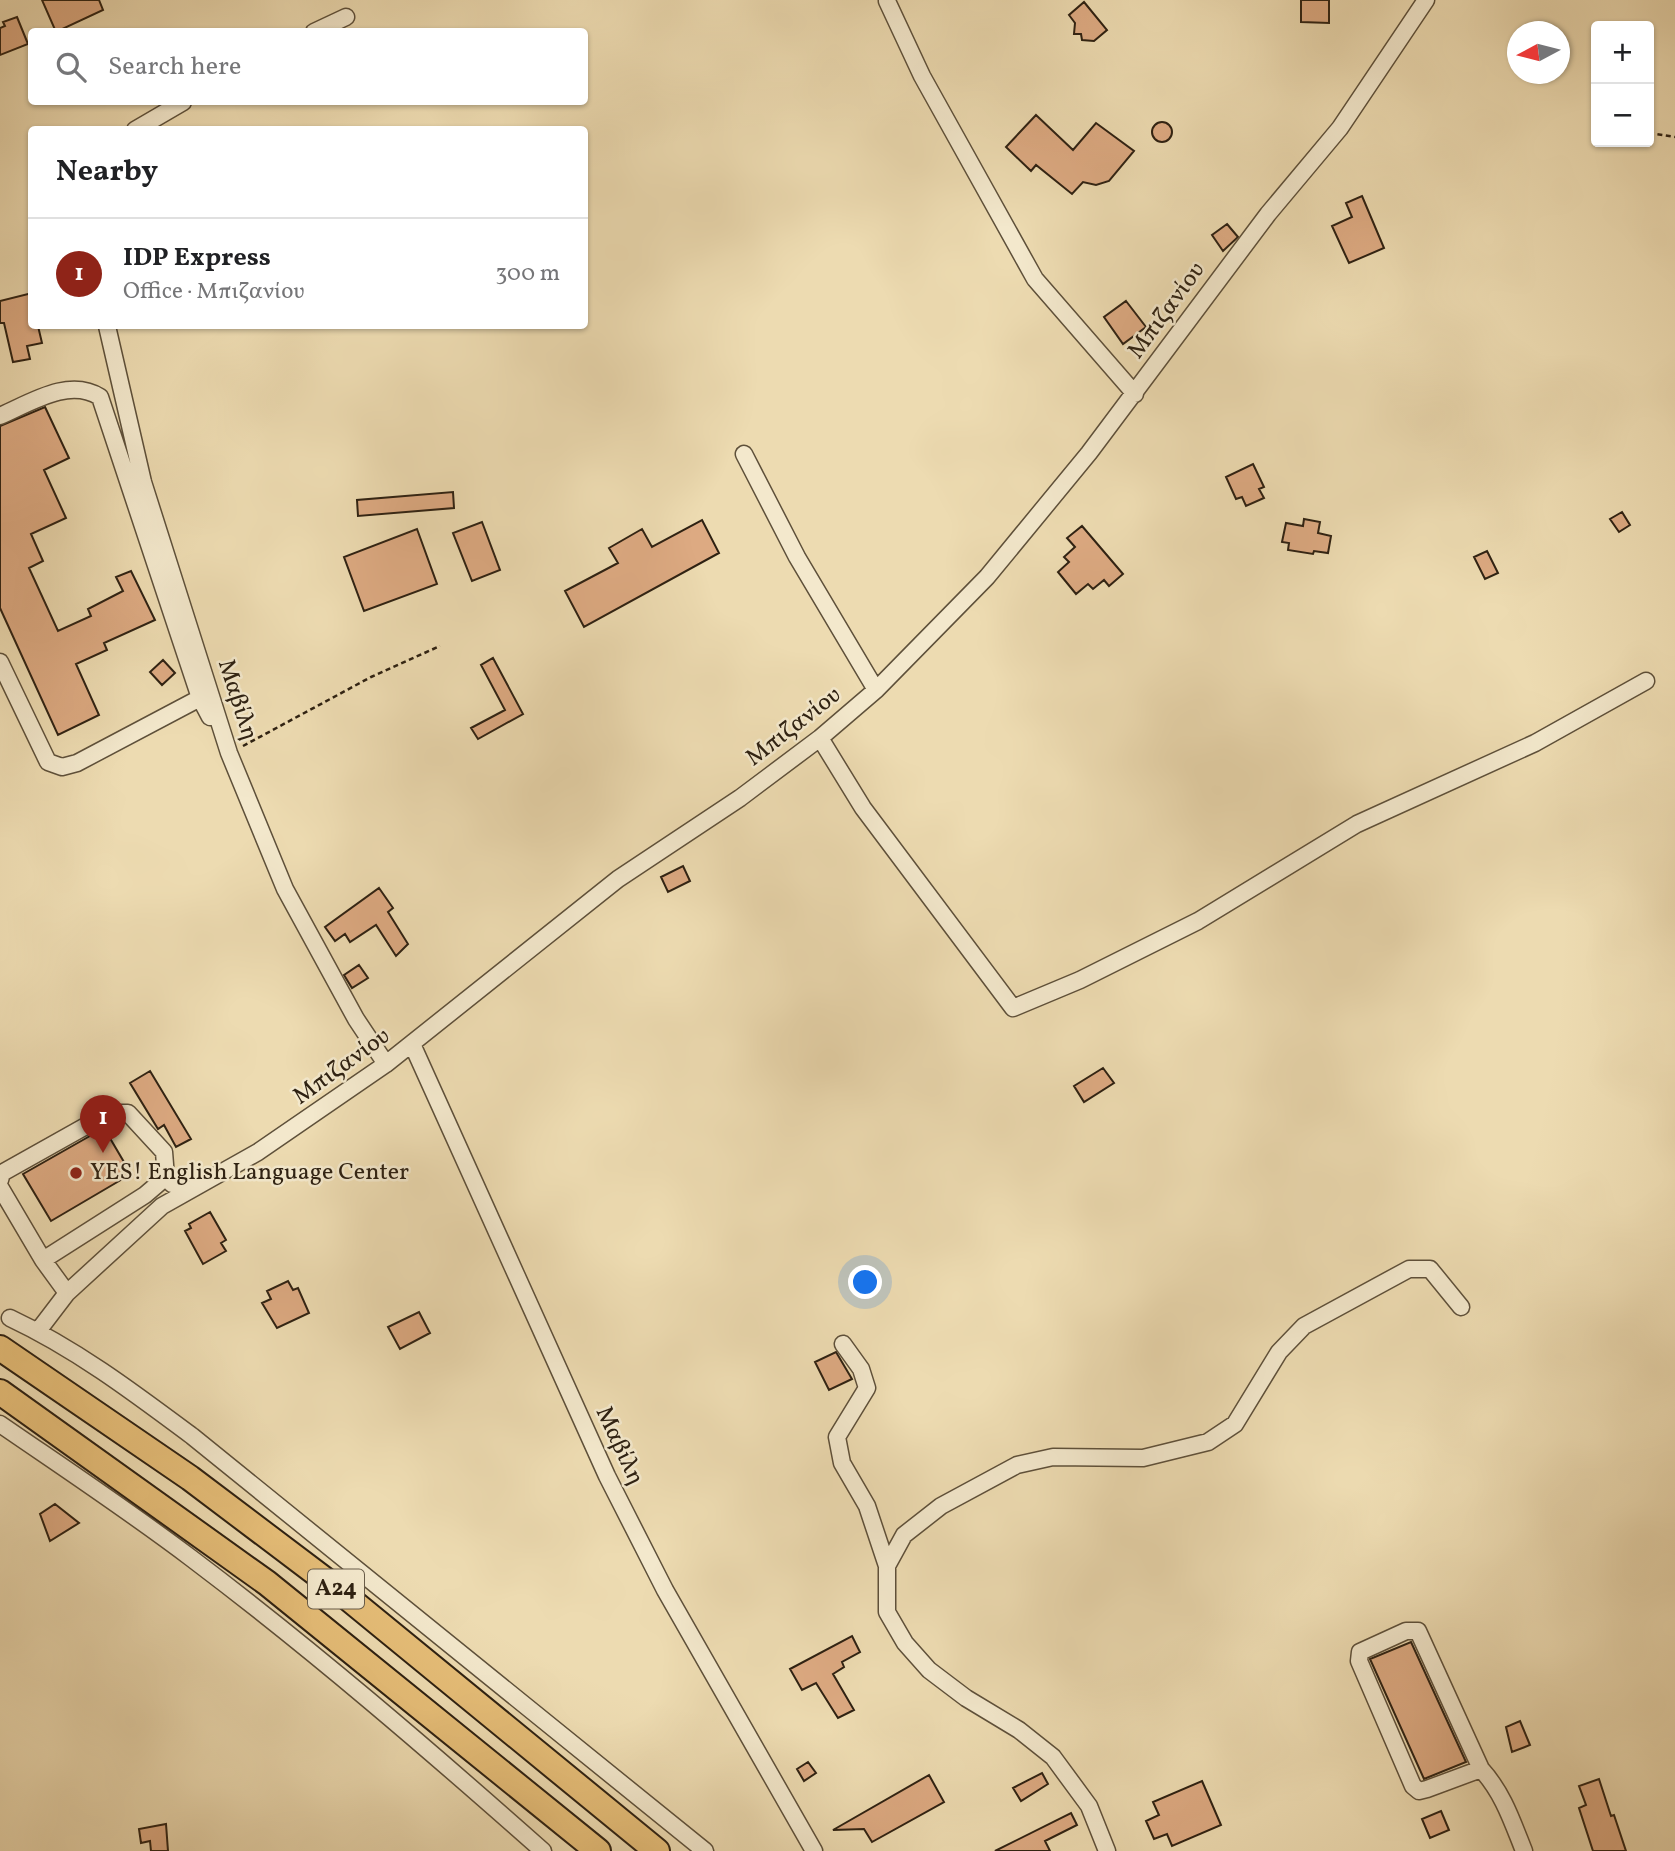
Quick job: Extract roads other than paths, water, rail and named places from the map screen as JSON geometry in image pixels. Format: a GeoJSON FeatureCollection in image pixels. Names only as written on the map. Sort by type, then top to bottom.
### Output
{"type":"FeatureCollection","features":[{"type":"Feature","properties":{"kind":"highway","name":"Α24"},"geometry":{"type":"LineString","coordinates":[[0,1348],[190,1478],[337,1589],[657,1851]]}},
{"type":"Feature","properties":{"kind":"highway","name":"Α24"},"geometry":{"type":"LineString","coordinates":[[0,1392],[141,1490],[277,1591],[598,1851]]}},
{"type":"Feature","properties":{"kind":"street","name":"Μπιζανίου"},"geometry":{"type":"LineString","coordinates":[[38,1331],[67,1293],[142,1222],[180,1194],[258,1152],[386,1064],[618,879],[730,804],[820,738],[876,690],[988,577],[1135,394],[1268,214],[1340,128],[1426,0]]}},
{"type":"Feature","properties":{"kind":"street"},"geometry":{"type":"LineString","coordinates":[[887,1],[922,76],[1035,279],[1135,394]]}},
{"type":"Feature","properties":{"kind":"street"},"geometry":{"type":"LineString","coordinates":[[323,28],[346,17]]}},
{"type":"Feature","properties":{"kind":"street"},"geometry":{"type":"LineString","coordinates":[[142,126],[178,105]]}},
{"type":"Feature","properties":{"kind":"street","name":"Μαβίλη"},"geometry":{"type":"LineString","coordinates":[[108,329],[143,482],[229,753],[285,889],[356,1019],[386,1064]]}},
{"type":"Feature","properties":{"kind":"street"},"geometry":{"type":"LineString","coordinates":[[0,416],[54,393],[72,389],[90,391],[100,397],[200,698],[206,712],[221,729]]}},
{"type":"Feature","properties":{"kind":"street"},"geometry":{"type":"LineString","coordinates":[[744,454],[797,557],[876,690]]}},
{"type":"Feature","properties":{"kind":"street"},"geometry":{"type":"LineString","coordinates":[[0,662],[48,762],[62,767],[77,763],[200,698]]}},
{"type":"Feature","properties":{"kind":"street"},"geometry":{"type":"LineString","coordinates":[[820,738],[863,808],[1013,1008],[1080,980],[1198,921],[1357,824],[1535,743],[1646,681]]}},
{"type":"Feature","properties":{"kind":"street","name":"Μαβίλη"},"geometry":{"type":"LineString","coordinates":[[412,1044],[607,1476],[665,1590],[814,1851]]}},
{"type":"Feature","properties":{"kind":"street"},"geometry":{"type":"LineString","coordinates":[[0,1180],[2,1173],[109,1113],[118,1111],[128,1113],[164,1152],[166,1177],[180,1194]]}},
{"type":"Feature","properties":{"kind":"street"},"geometry":{"type":"LineString","coordinates":[[43,1260],[145,1195],[166,1177]]}},
{"type":"Feature","properties":{"kind":"street"},"geometry":{"type":"LineString","coordinates":[[0,1187],[43,1260],[67,1293]]}},
{"type":"Feature","properties":{"kind":"street"},"geometry":{"type":"LineString","coordinates":[[887,1566],[905,1535],[932,1513],[1017,1465],[1053,1457],[1143,1458],[1208,1442],[1235,1424],[1279,1352],[1304,1326],[1409,1269],[1430,1269],[1461,1307]]}},
{"type":"Feature","properties":{"kind":"street"},"geometry":{"type":"LineString","coordinates":[[10,1318],[38,1331],[115,1378],[203,1445],[705,1851]]}},
{"type":"Feature","properties":{"kind":"street"},"geometry":{"type":"LineString","coordinates":[[844,1344],[861,1369],[867,1388],[836,1437],[842,1463],[867,1506],[887,1566],[887,1612],[905,1643],[948,1684],[1054,1757],[1089,1806],[1107,1851]]}},
{"type":"Feature","properties":{"kind":"street"},"geometry":{"type":"LineString","coordinates":[[0,1424],[190,1557],[267,1616],[543,1851]]}},
{"type":"Feature","properties":{"kind":"street"},"geometry":{"type":"LineString","coordinates":[[1481,1769],[1427,1789],[1419,1791],[1413,1786],[1359,1661],[1360,1653],[1406,1631],[1418,1631],[1481,1769],[1495,1785],[1524,1851]]}},
{"type":"Feature","properties":{"kind":"place","name":"IDP Express"},"geometry":{"type":"Point","coordinates":[103,1153]}},
{"type":"Feature","properties":{"kind":"place","name":"YES! English Language Center"},"geometry":{"type":"Point","coordinates":[76,1173]}}]}
